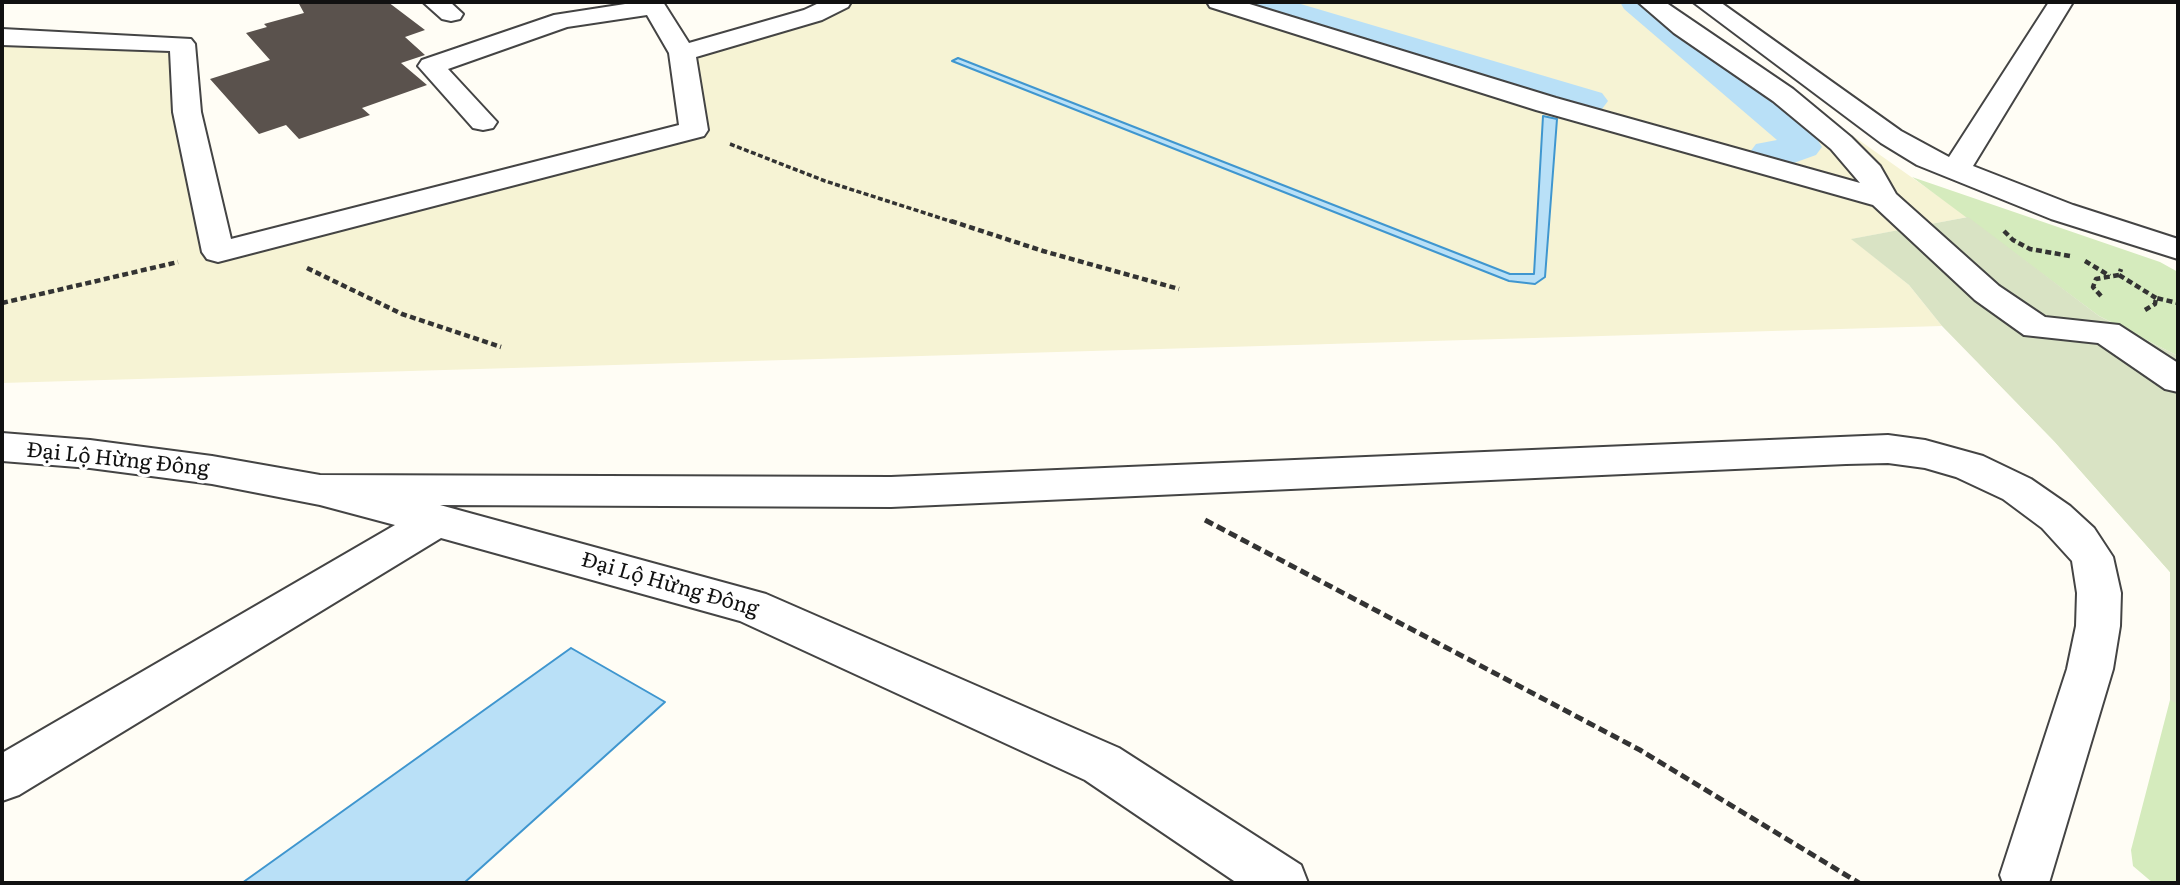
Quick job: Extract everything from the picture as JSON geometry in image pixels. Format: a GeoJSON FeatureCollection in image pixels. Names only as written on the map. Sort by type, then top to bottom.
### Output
{"type":"FeatureCollection","features":[{"type":"Feature","properties":{"kind":"street"},"geometry":{"type":"LineString","coordinates":[[682,53],[813,15],[839,2]]}},
{"type":"Feature","properties":{"kind":"street"},"geometry":{"type":"LineString","coordinates":[[1219,2],[1546,104],[1884,199]]}},
{"type":"Feature","properties":{"kind":"street"},"geometry":{"type":"LineString","coordinates":[[1650,2],[1683,28],[1783,95],[1841,143],[1869,173],[1884,199],[1987,293],[2035,327],[2107,333],[2178,380]]}},
{"type":"Feature","properties":{"kind":"street"},"geometry":{"type":"LineString","coordinates":[[1704,2],[1891,137],[1927,159],[2062,212],[2176,243]]}},
{"type":"Feature","properties":{"kind":"street"},"geometry":{"type":"LineString","coordinates":[[1955,171],[2061,2]]}},
{"type":"Feature","properties":{"kind":"street"},"geometry":{"type":"LineString","coordinates":[[2,37],[182,44],[187,111],[218,253],[694,130],[682,53],[652,4],[563,20],[431,66],[483,122]]}},
{"type":"Feature","properties":{"kind":"street","name":"Đại Lộ Hừng Đông"},"geometry":{"type":"LineString","coordinates":[[2,447],[90,454],[212,470],[320,490],[751,606],[1102,764],[1282,883]]}},
{"type":"Feature","properties":{"kind":"street"},"geometry":{"type":"LineString","coordinates":[[320,490],[891,492],[1329,485],[1665,472],[1846,450],[1888,449],[1925,454],[1969,467],[2017,489],[2056,517],[2092,557],[2099,593],[2098,625],[2090,669],[2029,881]]}},
{"type":"Feature","properties":{"kind":"street"},"geometry":{"type":"LineString","coordinates":[[2,779],[438,520]]}},
{"type":"Feature","properties":{"kind":"path"},"geometry":{"type":"LineString","coordinates":[[694,130],[825,181],[1043,251],[1179,289]]}},
{"type":"Feature","properties":{"kind":"path"},"geometry":{"type":"LineString","coordinates":[[256,243],[402,314],[501,347]]}},
{"type":"Feature","properties":{"kind":"path"},"geometry":{"type":"LineString","coordinates":[[2,303],[218,253]]}},
{"type":"Feature","properties":{"kind":"path"},"geometry":{"type":"LineString","coordinates":[[2119,275],[2124,263]]}},
{"type":"Feature","properties":{"kind":"path"},"geometry":{"type":"LineString","coordinates":[[2110,301],[2097,294],[2093,287],[2096,279],[2119,275],[2156,298],[2178,303]]}},
{"type":"Feature","properties":{"kind":"path"},"geometry":{"type":"LineString","coordinates":[[2135,310],[2150,308],[2155,304],[2156,298]]}},
{"type":"Feature","properties":{"kind":"path"},"geometry":{"type":"LineString","coordinates":[[1201,518],[1640,750],[1859,883]]}},
{"type":"Feature","properties":{"kind":"shaded area"},"geometry":{"type":"Polygon","coordinates":[[[839,2],[1663,2],[1968,217],[1852,239],[1909,285],[1942,326],[2,383],[2,37],[182,44],[218,252],[693,130],[682,53],[813,15],[839,2]]]}},
{"type":"Feature","properties":{"kind":"green space"},"geometry":{"type":"Polygon","coordinates":[[[1912,177],[2160,262],[2178,272],[2178,356],[2099,316],[1912,177]]]}},
{"type":"Feature","properties":{"kind":"green space"},"geometry":{"type":"Polygon","coordinates":[[[1968,217],[2099,316],[2178,356],[2178,704],[2170,700],[2170,572],[2055,442],[1942,326],[1909,285],[1851,239],[1968,217]]]}},
{"type":"Feature","properties":{"kind":"green space"},"geometry":{"type":"Polygon","coordinates":[[[2018,367],[2178,475],[2178,883],[2153,883],[2133,866],[2131,850],[2170,700],[2170,572],[2055,442],[1986,371],[2018,367]]]}},
{"type":"Feature","properties":{"kind":"water"},"geometry":{"type":"Polygon","coordinates":[[[958,58],[1510,274],[1534,274],[1543,116],[1557,119],[1545,277],[1535,284],[1509,281],[952,61],[958,58]]]}},
{"type":"Feature","properties":{"kind":"water"},"geometry":{"type":"Polygon","coordinates":[[[571,648],[665,702],[464,883],[242,883],[571,648]]]}},
{"type":"Feature","properties":{"kind":"building"},"geometry":{"type":"Polygon","coordinates":[[[298,2],[388,2],[425,30],[405,37],[425,55],[401,63],[427,85],[362,108],[370,115],[299,139],[286,125],[259,134],[210,79],[270,60],[246,33],[267,27],[264,24],[304,13],[298,2]]]}},
{"type":"Feature","properties":{"kind":"waterway"},"geometry":{"type":"LineString","coordinates":[[1259,2],[1589,101]]}},
{"type":"Feature","properties":{"kind":"waterway"},"geometry":{"type":"LineString","coordinates":[[1636,2],[1797,137],[1802,147],[1791,152],[1770,152]]}}]}
